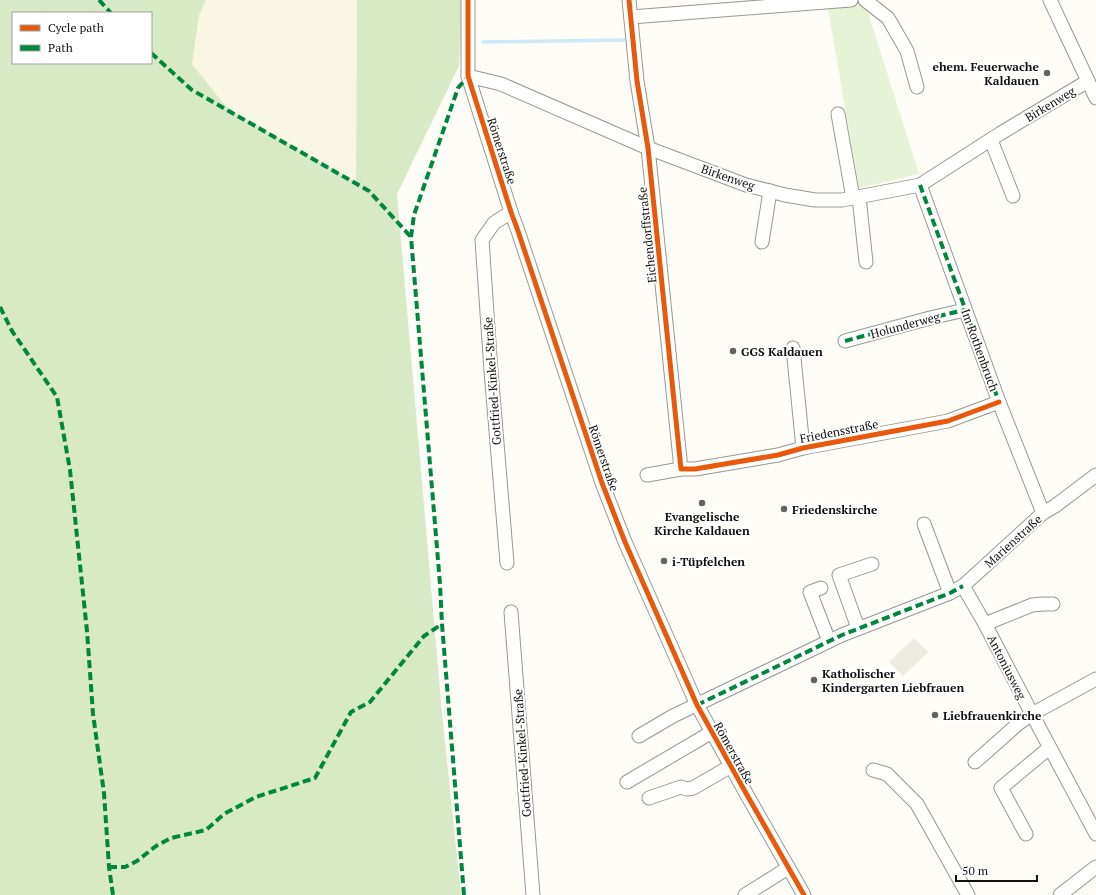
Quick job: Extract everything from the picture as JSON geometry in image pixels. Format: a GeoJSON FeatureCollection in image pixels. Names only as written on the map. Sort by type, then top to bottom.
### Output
{"type":"FeatureCollection","features":[{"type":"Feature","properties":{"kind":"street","name":"Römerstraße"},"geometry":{"type":"LineString","coordinates":[[468,0],[468,76],[511,212],[602,483],[625,542],[697,705],[804,895]]}},
{"type":"Feature","properties":{"kind":"street","name":"Eichendorffstraße"},"geometry":{"type":"LineString","coordinates":[[629,0],[632,17],[637,81],[648,148],[681,469]]}},
{"type":"Feature","properties":{"kind":"street"},"geometry":{"type":"LineString","coordinates":[[632,17],[772,3],[851,0]]}},
{"type":"Feature","properties":{"kind":"street"},"geometry":{"type":"LineString","coordinates":[[865,0],[888,18],[906,51],[917,87]]}},
{"type":"Feature","properties":{"kind":"street"},"geometry":{"type":"LineString","coordinates":[[1050,0],[1093,90]]}},
{"type":"Feature","properties":{"kind":"street","name":"Birkenweg"},"geometry":{"type":"LineString","coordinates":[[468,76],[501,84],[648,148],[746,185],[785,195],[815,200],[842,200],[920,185],[991,140],[1093,90]]}},
{"type":"Feature","properties":{"kind":"street"},"geometry":{"type":"LineString","coordinates":[[838,114],[856,197],[866,262]]}},
{"type":"Feature","properties":{"kind":"street"},"geometry":{"type":"LineString","coordinates":[[991,140],[1013,196]]}},
{"type":"Feature","properties":{"kind":"street","name":"Im Rothenbruch"},"geometry":{"type":"LineString","coordinates":[[920,185],[999,402],[1043,513]]}},
{"type":"Feature","properties":{"kind":"street"},"geometry":{"type":"LineString","coordinates":[[762,242],[770,191]]}},
{"type":"Feature","properties":{"kind":"street","name":"Gottfried-Kinkel-Straße"},"geometry":{"type":"LineString","coordinates":[[507,563],[482,240],[494,223],[511,212]]}},
{"type":"Feature","properties":{"kind":"street","name":"Holunderweg"},"geometry":{"type":"LineString","coordinates":[[846,341],[965,310]]}},
{"type":"Feature","properties":{"kind":"street","name":"Friedensstraße"},"geometry":{"type":"LineString","coordinates":[[793,348],[803,448]]}},
{"type":"Feature","properties":{"kind":"street","name":"Friedensstraße"},"geometry":{"type":"LineString","coordinates":[[647,475],[778,455],[803,448],[948,421],[999,402]]}},
{"type":"Feature","properties":{"kind":"street","name":"Marienstraße"},"geometry":{"type":"LineString","coordinates":[[639,736],[674,716],[829,641],[963,586],[1043,513],[1055,506],[1096,475]]}},
{"type":"Feature","properties":{"kind":"street"},"geometry":{"type":"LineString","coordinates":[[924,524],[950,592]]}},
{"type":"Feature","properties":{"kind":"street"},"geometry":{"type":"LineString","coordinates":[[858,628],[839,575],[872,564]]}},
{"type":"Feature","properties":{"kind":"street","name":"Antoniusweg"},"geometry":{"type":"LineString","coordinates":[[963,586],[985,624],[1049,748],[1096,834]]}},
{"type":"Feature","properties":{"kind":"street"},"geometry":{"type":"LineString","coordinates":[[820,588],[810,592],[829,641]]}},
{"type":"Feature","properties":{"kind":"street"},"geometry":{"type":"LineString","coordinates":[[985,624],[1032,605],[1053,604]]}},
{"type":"Feature","properties":{"kind":"street","name":"Gottfried-Kinkel-Straße"},"geometry":{"type":"LineString","coordinates":[[511,612],[533,895]]}},
{"type":"Feature","properties":{"kind":"street"},"geometry":{"type":"LineString","coordinates":[[975,762],[1019,723],[1032,714],[1096,679]]}},
{"type":"Feature","properties":{"kind":"street"},"geometry":{"type":"LineString","coordinates":[[626,782],[712,732]]}},
{"type":"Feature","properties":{"kind":"street"},"geometry":{"type":"LineString","coordinates":[[1026,834],[1000,788],[1049,748]]}},
{"type":"Feature","properties":{"kind":"street"},"geometry":{"type":"LineString","coordinates":[[649,798],[681,787],[687,789],[693,788],[731,766]]}},
{"type":"Feature","properties":{"kind":"street"},"geometry":{"type":"LineString","coordinates":[[872,770],[887,774],[917,804],[968,895]]}},
{"type":"Feature","properties":{"kind":"street"},"geometry":{"type":"LineString","coordinates":[[1060,895],[1096,867]]}},
{"type":"Feature","properties":{"kind":"street"},"geometry":{"type":"LineString","coordinates":[[745,895],[788,868]]}},
{"type":"Feature","properties":{"kind":"shaded area"},"geometry":{"type":"Polygon","coordinates":[[[206,0],[357,0],[356,182],[228,109],[192,64],[199,15],[206,0]]]}},
{"type":"Feature","properties":{"kind":"shaded area"},"geometry":{"type":"Polygon","coordinates":[[[914,638],[928,652],[903,676],[889,662],[914,638]]]}},
{"type":"Feature","properties":{"kind":"green space"},"geometry":{"type":"Polygon","coordinates":[[[0,0],[206,0],[199,15],[192,64],[228,109],[356,182],[357,0],[462,0],[459,66],[397,194],[442,713],[461,895],[0,895],[0,0]]]}},
{"type":"Feature","properties":{"kind":"green space"},"geometry":{"type":"Polygon","coordinates":[[[865,3],[919,174],[859,188],[828,9],[865,3]]]}},
{"type":"Feature","properties":{"kind":"waterway"},"geometry":{"type":"LineString","coordinates":[[483,42],[624,40]]}},
{"type":"Feature","properties":{"kind":"marked path"},"geometry":{"type":"LineString","coordinates":[[99,0],[110,12]]}},
{"type":"Feature","properties":{"kind":"marked path"},"geometry":{"type":"LineString","coordinates":[[152,54],[192,90],[369,191],[411,237]]}},
{"type":"Feature","properties":{"kind":"marked path"},"geometry":{"type":"LineString","coordinates":[[464,895],[411,237],[414,215],[458,88],[468,76]]}},
{"type":"Feature","properties":{"kind":"marked path"},"geometry":{"type":"LineString","coordinates":[[920,185],[999,402],[997,403]]}},
{"type":"Feature","properties":{"kind":"marked path"},"geometry":{"type":"LineString","coordinates":[[0,307],[12,331],[57,397],[70,470],[87,631],[93,714],[104,793],[109,867],[113,895]]}},
{"type":"Feature","properties":{"kind":"marked path"},"geometry":{"type":"LineString","coordinates":[[845,341],[965,310]]}},
{"type":"Feature","properties":{"kind":"marked path"},"geometry":{"type":"LineString","coordinates":[[697,705],[842,635],[950,593],[963,586]]}},
{"type":"Feature","properties":{"kind":"marked path"},"geometry":{"type":"LineString","coordinates":[[109,867],[125,867],[137,861],[156,846],[171,838],[206,830],[224,814],[256,797],[315,778],[351,712],[370,702],[424,636],[442,624]]}},
{"type":"Feature","properties":{"kind":"cycle path"},"geometry":{"type":"LineString","coordinates":[[468,0],[468,76],[511,212],[602,483],[625,542],[697,705],[804,895]]}},
{"type":"Feature","properties":{"kind":"cycle path"},"geometry":{"type":"LineString","coordinates":[[629,0],[637,81],[648,148],[681,469],[695,469],[778,455],[803,448],[948,421],[999,402]]}},
{"type":"Feature","properties":{"kind":"place","name":"ehem. Feuerwache Kaldauen"},"geometry":{"type":"Point","coordinates":[1047,73]}},
{"type":"Feature","properties":{"kind":"place","name":"GGS Kaldauen"},"geometry":{"type":"Point","coordinates":[733,351]}},
{"type":"Feature","properties":{"kind":"place","name":"Evangelische Kirche Kaldauen"},"geometry":{"type":"Point","coordinates":[702,503]}},
{"type":"Feature","properties":{"kind":"place","name":"Friedenskirche"},"geometry":{"type":"Point","coordinates":[784,509]}},
{"type":"Feature","properties":{"kind":"place","name":"i-Tüpfelchen"},"geometry":{"type":"Point","coordinates":[664,561]}},
{"type":"Feature","properties":{"kind":"place","name":"Katholischer Kindergarten Liebfrauen"},"geometry":{"type":"Point","coordinates":[814,680]}},
{"type":"Feature","properties":{"kind":"place","name":"Liebfrauenkirche"},"geometry":{"type":"Point","coordinates":[935,715]}}]}
